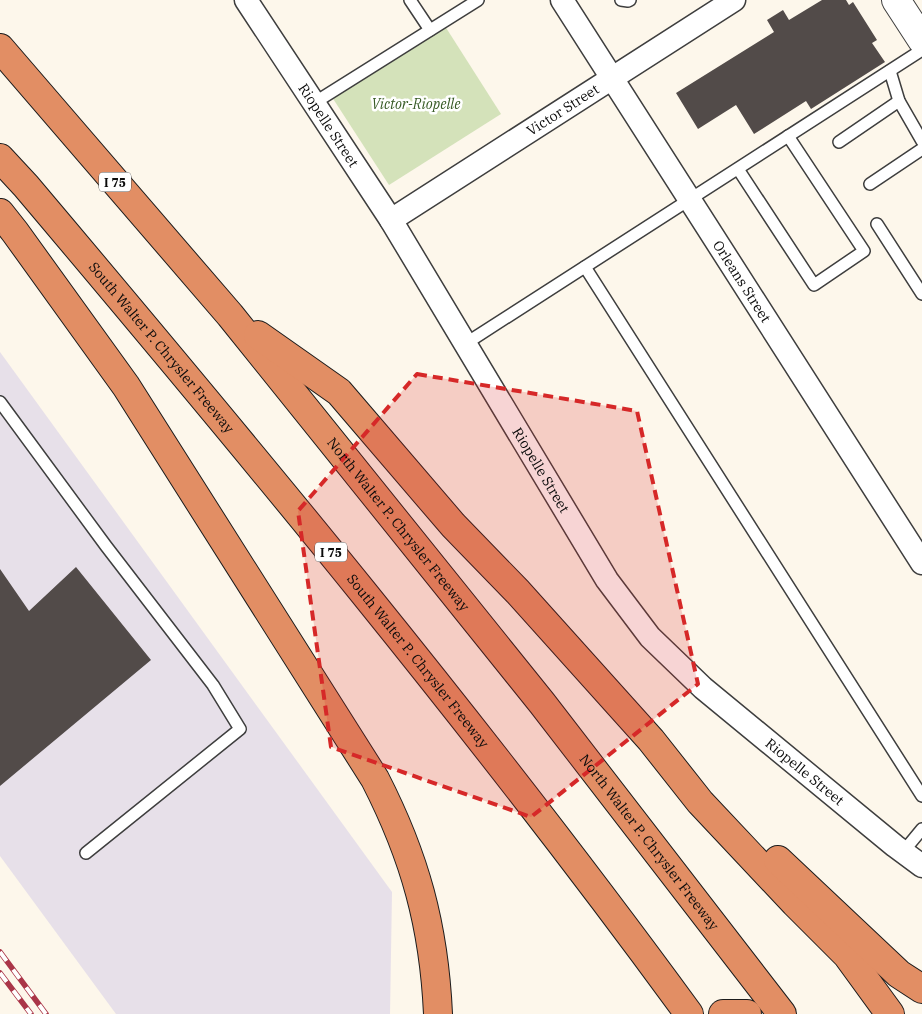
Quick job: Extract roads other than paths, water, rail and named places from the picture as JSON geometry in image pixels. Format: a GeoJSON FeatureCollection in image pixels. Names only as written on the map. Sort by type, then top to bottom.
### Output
{"type":"FeatureCollection","features":[{"type":"Feature","properties":{"kind":"highway","name":"North Walter P. Chrysler Freeway"},"geometry":{"type":"LineString","coordinates":[[0,48],[230,316],[542,703],[773,1004]]}},
{"type":"Feature","properties":{"kind":"highway","name":"South Walter P. Chrysler Freeway"},"geometry":{"type":"LineString","coordinates":[[0,158],[26,186],[194,385],[389,623],[648,958],[689,1014]]}},
{"type":"Feature","properties":{"kind":"highway"},"geometry":{"type":"LineString","coordinates":[[0,213],[126,386],[375,779],[392,813],[410,857],[426,914],[436,973],[438,1014]]}},
{"type":"Feature","properties":{"kind":"highway"},"geometry":{"type":"LineString","coordinates":[[230,316],[339,392],[453,525],[518,592],[651,740],[700,802],[847,955],[890,1014]]}},
{"type":"Feature","properties":{"kind":"highway"},"geometry":{"type":"LineString","coordinates":[[651,740],[708,790],[775,857],[899,974],[922,989]]}},
{"type":"Feature","properties":{"kind":"highway"},"geometry":{"type":"LineString","coordinates":[[723,1014],[747,1014]]}},
{"type":"Feature","properties":{"kind":"street","name":"Riopelle Street"},"geometry":{"type":"LineString","coordinates":[[246,0],[391,220],[607,580],[650,636],[703,688],[922,866]]}},
{"type":"Feature","properties":{"kind":"street","name":"Orleans Street"},"geometry":{"type":"LineString","coordinates":[[562,0],[922,563]]}},
{"type":"Feature","properties":{"kind":"street","name":"Victor Street"},"geometry":{"type":"LineString","coordinates":[[391,220],[734,0]]}},
{"type":"Feature","properties":{"kind":"street"},"geometry":{"type":"LineString","coordinates":[[896,0],[922,40]]}},
{"type":"Feature","properties":{"kind":"lane"},"geometry":{"type":"LineString","coordinates":[[410,0],[430,30]]}},
{"type":"Feature","properties":{"kind":"lane"},"geometry":{"type":"LineString","coordinates":[[314,103],[478,0]]}},
{"type":"Feature","properties":{"kind":"lane"},"geometry":{"type":"LineString","coordinates":[[621,0],[628,2],[630,0]]}},
{"type":"Feature","properties":{"kind":"lane"},"geometry":{"type":"LineString","coordinates":[[465,344],[922,50]]}},
{"type":"Feature","properties":{"kind":"lane"},"geometry":{"type":"LineString","coordinates":[[890,71],[899,101],[922,141]]}},
{"type":"Feature","properties":{"kind":"lane"},"geometry":{"type":"LineString","coordinates":[[839,142],[899,101]]}},
{"type":"Feature","properties":{"kind":"lane"},"geometry":{"type":"LineString","coordinates":[[738,168],[814,285],[864,251],[788,136]]}},
{"type":"Feature","properties":{"kind":"lane"},"geometry":{"type":"LineString","coordinates":[[870,184],[922,149]]}},
{"type":"Feature","properties":{"kind":"lane"},"geometry":{"type":"LineString","coordinates":[[877,224],[922,294]]}},
{"type":"Feature","properties":{"kind":"lane"},"geometry":{"type":"LineString","coordinates":[[585,267],[922,796]]}},
{"type":"Feature","properties":{"kind":"lane"},"geometry":{"type":"LineString","coordinates":[[0,402],[106,546],[213,685],[240,729],[86,853]]}},
{"type":"Feature","properties":{"kind":"lane"},"geometry":{"type":"LineString","coordinates":[[903,852],[922,829]]}},
{"type":"Feature","properties":{"kind":"railway"},"geometry":{"type":"LineString","coordinates":[[0,952],[46,1014]]}},
{"type":"Feature","properties":{"kind":"railway"},"geometry":{"type":"LineString","coordinates":[[0,973],[31,1014]]}},
{"type":"Feature","properties":{"kind":"park label","name":"Victor-Riopelle"},"geometry":{"type":"Point","coordinates":[416,104]}}]}
